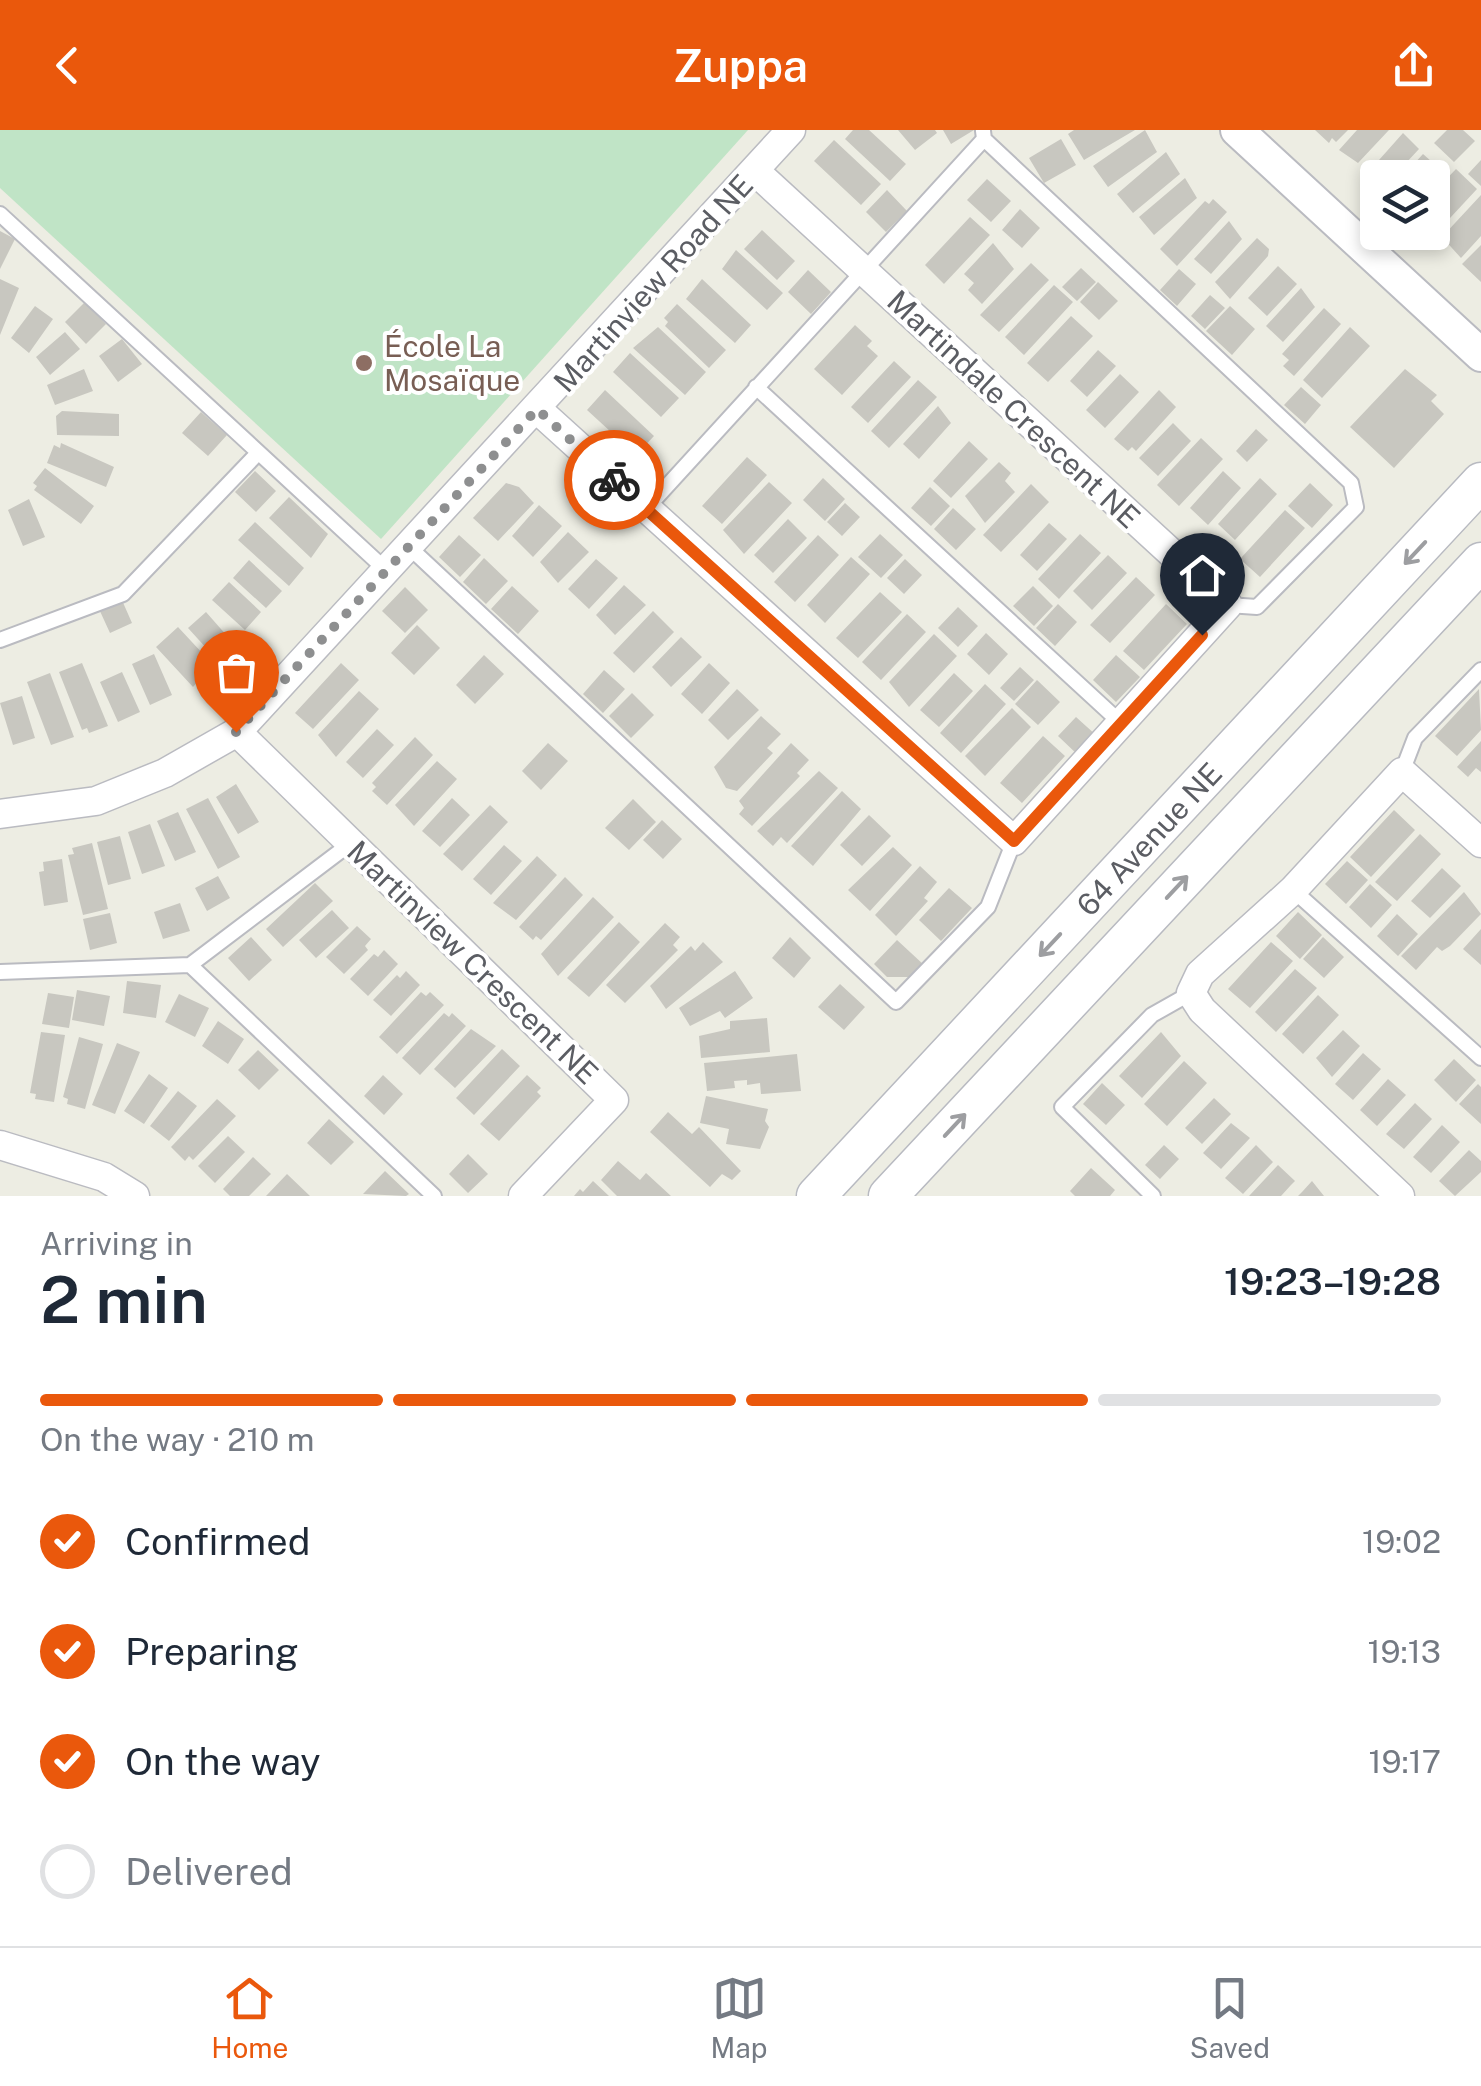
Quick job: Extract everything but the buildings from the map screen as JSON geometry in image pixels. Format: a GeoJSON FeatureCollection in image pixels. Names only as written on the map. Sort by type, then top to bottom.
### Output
{"type":"FeatureCollection","features":[{"type":"Feature","properties":{"kind":"main road","name":"64 Avenue NE"},"geometry":{"type":"LineString","coordinates":[[816,1196],[1481,482]]}},
{"type":"Feature","properties":{"kind":"main road","name":"64 Avenue NE"},"geometry":{"type":"LineString","coordinates":[[888,1196],[1467,583],[1481,562]]}},
{"type":"Feature","properties":{"kind":"street","name":"Martinview Road NE"},"geometry":{"type":"LineString","coordinates":[[0,814],[96,801],[166,773],[236,732],[791,130]]}},
{"type":"Feature","properties":{"kind":"street"},"geometry":{"type":"LineString","coordinates":[[1237,130],[1481,355]]}},
{"type":"Feature","properties":{"kind":"street","name":"Martindale Crescent NE"},"geometry":{"type":"LineString","coordinates":[[755,171],[1228,605]]}},
{"type":"Feature","properties":{"kind":"street"},"geometry":{"type":"LineString","coordinates":[[537,409],[1014,841],[1228,605]]}},
{"type":"Feature","properties":{"kind":"street","name":"Martinview Crescent NE"},"geometry":{"type":"LineString","coordinates":[[236,732],[614,1100],[523,1196]]}},
{"type":"Feature","properties":{"kind":"street"},"geometry":{"type":"LineString","coordinates":[[1400,1196],[1202,1010],[1191,993],[1200,974],[1294,890],[1402,772],[1481,844]]}},
{"type":"Feature","properties":{"kind":"street"},"geometry":{"type":"LineString","coordinates":[[0,1145],[104,1177],[136,1196]]}},
{"type":"Feature","properties":{"kind":"lane"},"geometry":{"type":"LineString","coordinates":[[646,509],[865,272],[984,135],[1352,483],[1356,507],[1256,607],[1228,605]]}},
{"type":"Feature","properties":{"kind":"lane"},"geometry":{"type":"LineString","coordinates":[[0,214],[386,570]]}},
{"type":"Feature","properties":{"kind":"lane"},"geometry":{"type":"LineString","coordinates":[[756,388],[1123,724]]}},
{"type":"Feature","properties":{"kind":"lane"},"geometry":{"type":"LineString","coordinates":[[0,640],[123,594],[257,454]]}},
{"type":"Feature","properties":{"kind":"lane"},"geometry":{"type":"LineString","coordinates":[[408,546],[896,1002],[988,907],[1014,841]]}},
{"type":"Feature","properties":{"kind":"lane"},"geometry":{"type":"LineString","coordinates":[[1402,772],[1415,738],[1481,670]]}},
{"type":"Feature","properties":{"kind":"lane"},"geometry":{"type":"LineString","coordinates":[[0,972],[190,965],[351,843]]}},
{"type":"Feature","properties":{"kind":"lane"},"geometry":{"type":"LineString","coordinates":[[1294,890],[1481,1058]]}},
{"type":"Feature","properties":{"kind":"lane"},"geometry":{"type":"LineString","coordinates":[[190,965],[434,1196]]}},
{"type":"Feature","properties":{"kind":"lane"},"geometry":{"type":"LineString","coordinates":[[1154,1196],[1062,1108],[1152,1015],[1191,993]]}},
{"type":"Feature","properties":{"kind":"green space","name":"École La Mosaïque"},"geometry":{"type":"Polygon","coordinates":[[[0,130],[748,130],[381,539],[0,188],[0,130]]]}},
{"type":"Feature","properties":{"kind":"way so far"},"geometry":{"type":"LineString","coordinates":[[236,732],[537,409],[614,480]]}},
{"type":"Feature","properties":{"kind":"place","name":"École La Mosaïque"},"geometry":{"type":"Point","coordinates":[364,363]}},
{"type":"Feature","properties":{"kind":"route"},"geometry":{"type":"LineString","coordinates":[[614,480],[1014,841],[1202,635]]}}]}
